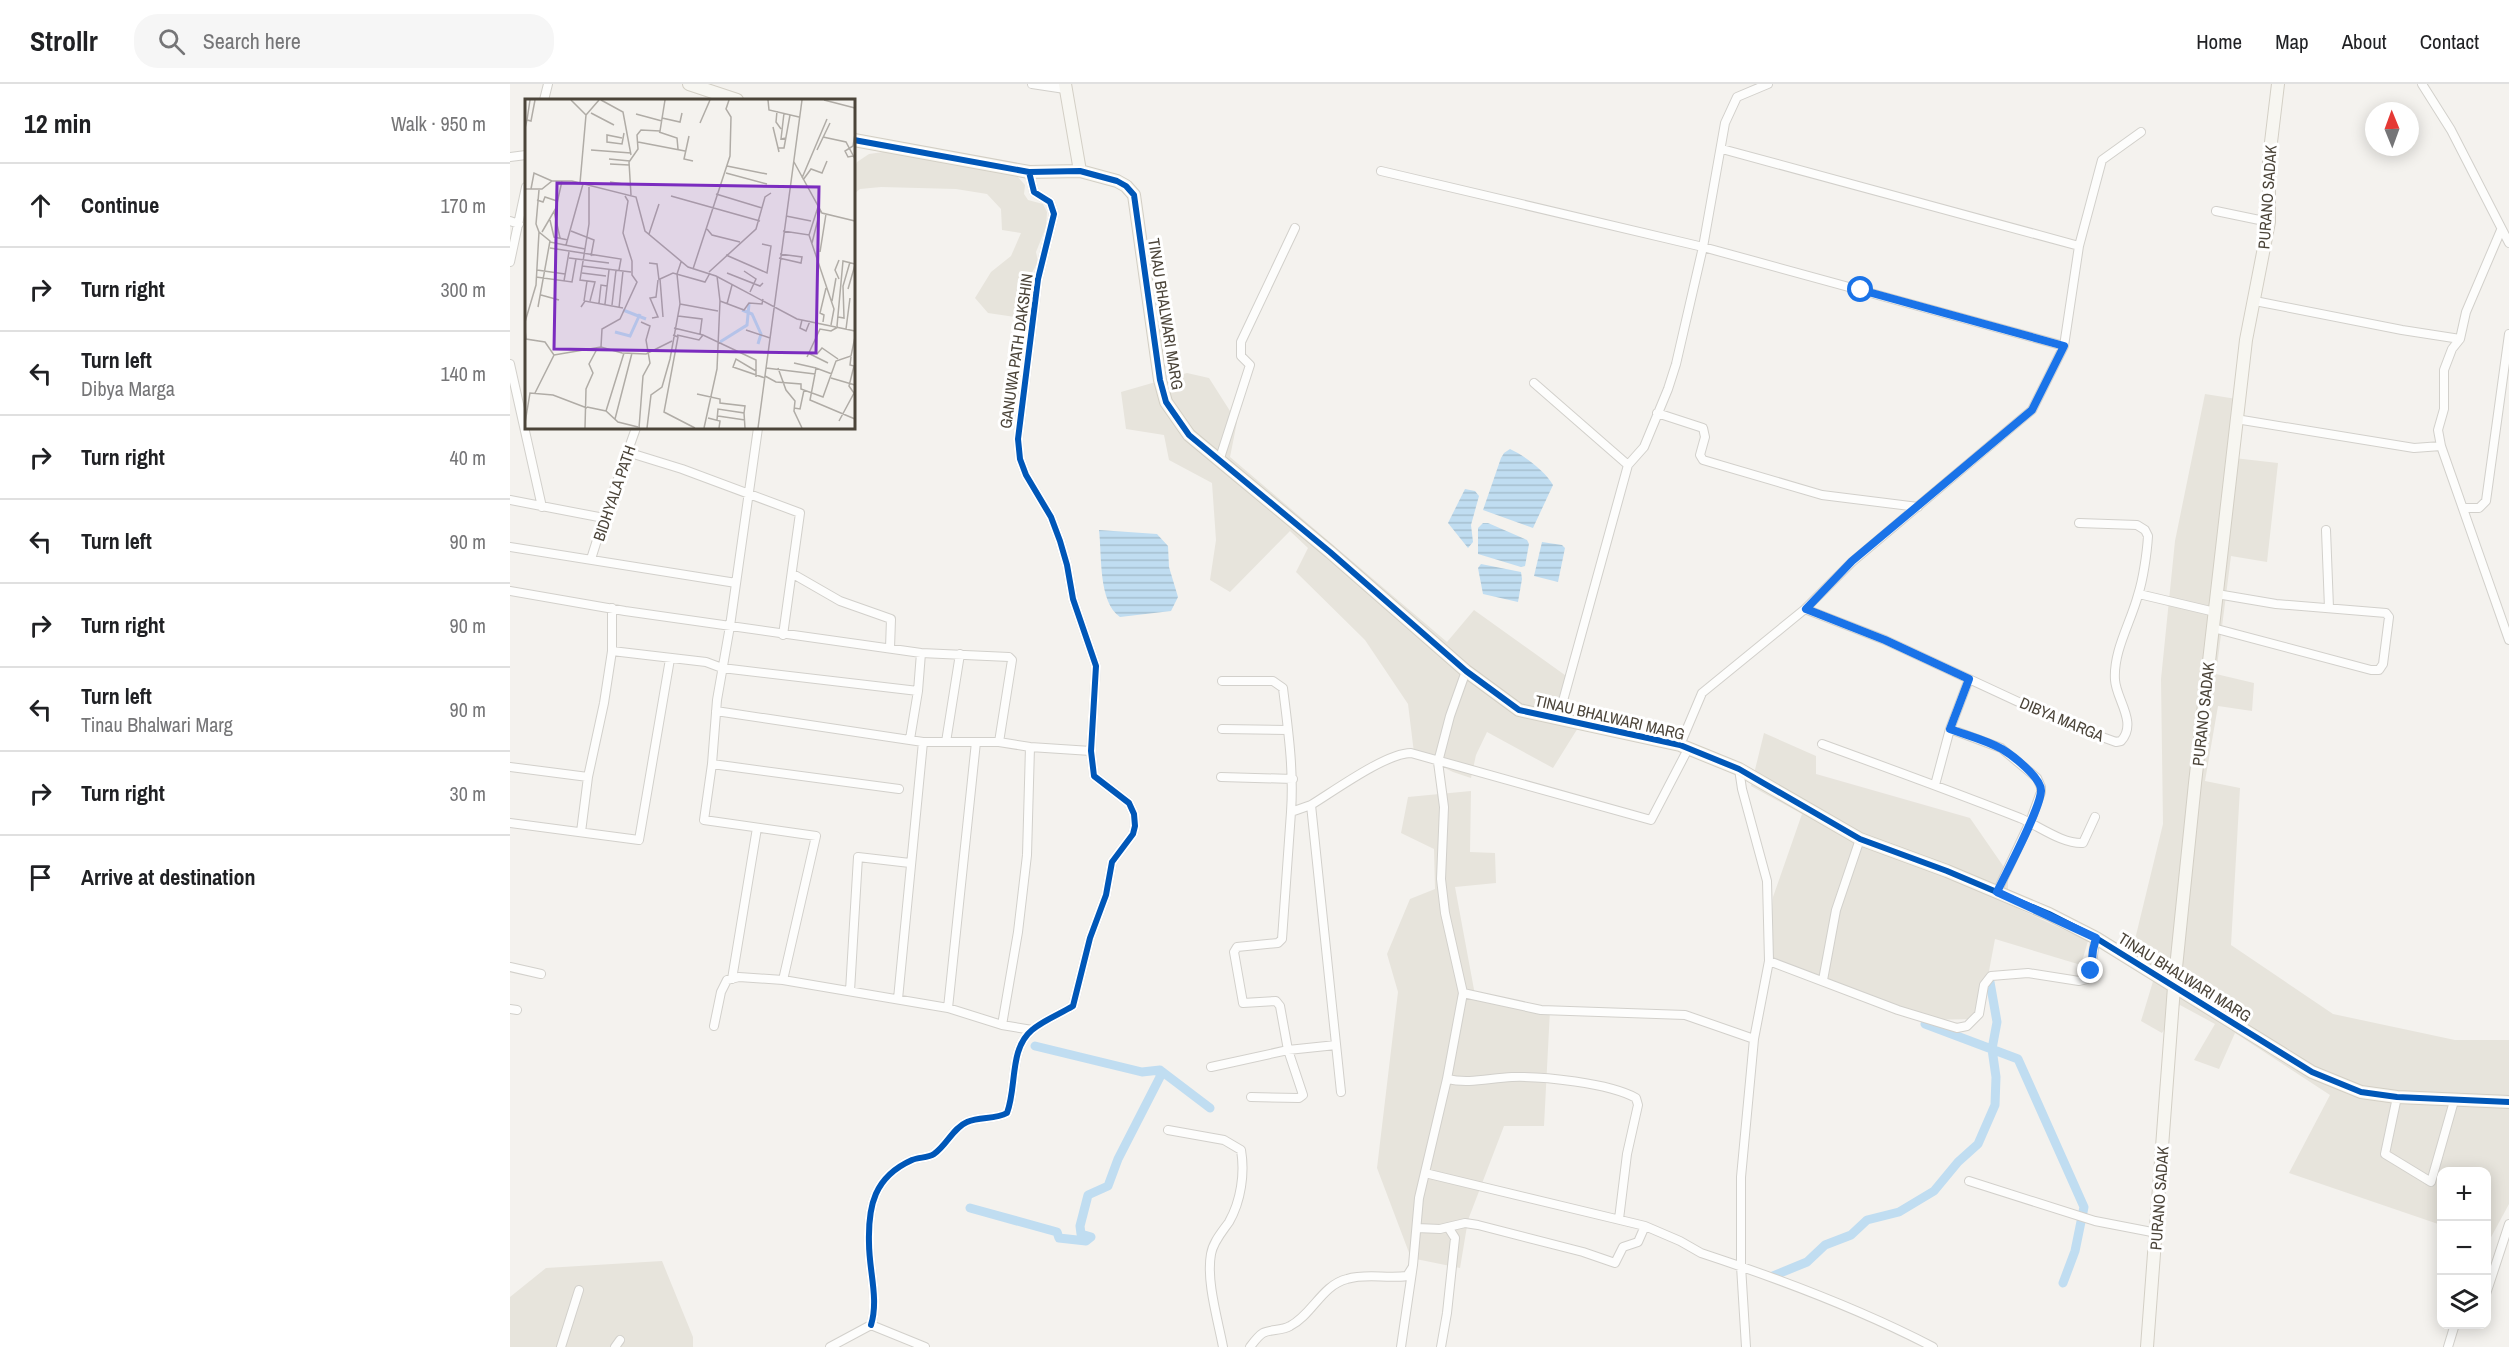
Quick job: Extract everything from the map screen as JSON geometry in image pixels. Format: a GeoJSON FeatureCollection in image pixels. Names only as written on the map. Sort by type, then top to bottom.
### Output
{"type":"FeatureCollection","features":[{"type":"Feature","properties":{"kind":"street"},"geometry":{"type":"LineString","coordinates":[[544,99],[548,84]]}},
{"type":"Feature","properties":{"kind":"street"},"geometry":{"type":"LineString","coordinates":[[689,84],[712,96],[731,99]]}},
{"type":"Feature","properties":{"kind":"street"},"geometry":{"type":"LineString","coordinates":[[1032,84],[1065,86],[1080,171]]}},
{"type":"Feature","properties":{"kind":"street"},"geometry":{"type":"LineString","coordinates":[[1558,719],[1628,465],[1644,447],[1676,364],[1703,247],[1725,123],[1737,97],[1768,84]]}},
{"type":"Feature","properties":{"kind":"street","name":"PURANO SADAK"},"geometry":{"type":"LineString","coordinates":[[2147,1347],[2174,987],[2236,419],[2246,340],[2269,222],[2269,159],[2278,84]]}},
{"type":"Feature","properties":{"kind":"street"},"geometry":{"type":"LineString","coordinates":[[2422,84],[2451,130],[2509,243]]}},
{"type":"Feature","properties":{"kind":"street"},"geometry":{"type":"LineString","coordinates":[[1291,812],[1311,805],[1388,759],[1403,753],[1651,820],[1684,747],[1702,693],[1806,609],[1852,561],[2032,410],[2064,346],[2079,246],[2102,160],[2141,132]]}},
{"type":"Feature","properties":{"kind":"street","name":"TINAU BHALWARI MARG"},"geometry":{"type":"LineString","coordinates":[[855,140],[1029,172],[1080,171],[1117,181],[1126,186],[1134,195],[1144,258],[1151,328],[1166,402],[1189,435],[1330,552],[1466,671],[1519,710],[1684,747],[1739,769],[1860,839],[1947,871],[2096,938],[2312,1072],[2361,1092],[2454,1101],[2509,1102]]}},
{"type":"Feature","properties":{"kind":"street"},"geometry":{"type":"LineString","coordinates":[[1722,148],[2079,246]]}},
{"type":"Feature","properties":{"kind":"street"},"geometry":{"type":"LineString","coordinates":[[510,157],[525,155]]}},
{"type":"Feature","properties":{"kind":"street"},"geometry":{"type":"LineString","coordinates":[[1381,171],[1703,247],[2064,346]]}},
{"type":"Feature","properties":{"kind":"street","name":"GANUWA PATH DAKSHIN"},"geometry":{"type":"LineString","coordinates":[[1029,172],[1034,192],[1050,202],[1054,213],[1035,298],[1032,346],[1018,439],[1020,459],[1060,541],[1073,599],[1096,666],[1090,751],[1094,776],[1129,803],[1134,814],[1133,834],[1112,862],[1106,895],[1090,938],[1073,1006],[1032,1030]]}},
{"type":"Feature","properties":{"kind":"street"},"geometry":{"type":"LineString","coordinates":[[510,262],[514,222],[525,190]]}},
{"type":"Feature","properties":{"kind":"street"},"geometry":{"type":"LineString","coordinates":[[2217,211],[2269,222]]}},
{"type":"Feature","properties":{"kind":"street"},"geometry":{"type":"LineString","coordinates":[[1219,461],[1250,365],[1241,356],[1241,342],[1295,228]]}},
{"type":"Feature","properties":{"kind":"street"},"geometry":{"type":"LineString","coordinates":[[2501,230],[2466,312],[2460,339],[2452,349],[2443,374],[2444,409],[2438,430],[2441,446],[2509,640]]}},
{"type":"Feature","properties":{"kind":"street"},"geometry":{"type":"LineString","coordinates":[[2255,302],[2460,339]]}},
{"type":"Feature","properties":{"kind":"street"},"geometry":{"type":"LineString","coordinates":[[2463,508],[2479,508],[2486,501],[2509,334]]}},
{"type":"Feature","properties":{"kind":"street"},"geometry":{"type":"LineString","coordinates":[[510,364],[542,507]]}},
{"type":"Feature","properties":{"kind":"street"},"geometry":{"type":"LineString","coordinates":[[1534,383],[1628,465]]}},
{"type":"Feature","properties":{"kind":"street"},"geometry":{"type":"LineString","coordinates":[[1657,413],[1703,429],[1705,437],[1700,455],[1703,460],[1822,495],[1918,507]]}},
{"type":"Feature","properties":{"kind":"street"},"geometry":{"type":"LineString","coordinates":[[2236,419],[2414,448],[2441,446]]}},
{"type":"Feature","properties":{"kind":"street","name":"BIDHYALA PATH"},"geometry":{"type":"LineString","coordinates":[[591,559],[636,429]]}},
{"type":"Feature","properties":{"kind":"street"},"geometry":{"type":"LineString","coordinates":[[759,429],[722,668],[704,820],[816,836],[783,980]]}},
{"type":"Feature","properties":{"kind":"street"},"geometry":{"type":"LineString","coordinates":[[627,452],[800,513],[783,635]]}},
{"type":"Feature","properties":{"kind":"street"},"geometry":{"type":"LineString","coordinates":[[510,500],[604,518]]}},
{"type":"Feature","properties":{"kind":"street","name":"DIBYA MARGA"},"geometry":{"type":"LineString","coordinates":[[1806,609],[1885,640],[2066,723],[2116,742],[2121,741],[2127,726],[2126,712],[2115,681],[2116,661],[2139,594],[2148,536],[2145,530],[2137,525],[2079,523]]}},
{"type":"Feature","properties":{"kind":"street"},"geometry":{"type":"LineString","coordinates":[[2326,530],[2329,608]]}},
{"type":"Feature","properties":{"kind":"street"},"geometry":{"type":"LineString","coordinates":[[510,547],[736,582]]}},
{"type":"Feature","properties":{"kind":"street"},"geometry":{"type":"LineString","coordinates":[[793,574],[840,601],[891,619],[890,648]]}},
{"type":"Feature","properties":{"kind":"street"},"geometry":{"type":"LineString","coordinates":[[510,591],[783,635],[921,653],[1011,658],[999,742]]}},
{"type":"Feature","properties":{"kind":"street"},"geometry":{"type":"LineString","coordinates":[[2139,594],[2215,612]]}},
{"type":"Feature","properties":{"kind":"street"},"geometry":{"type":"LineString","coordinates":[[2213,628],[2371,670],[2379,670],[2383,664],[2389,617],[2386,613],[2276,604],[2217,594]]}},
{"type":"Feature","properties":{"kind":"street"},"geometry":{"type":"LineString","coordinates":[[581,832],[588,777],[604,703],[612,651],[612,608]]}},
{"type":"Feature","properties":{"kind":"street"},"geometry":{"type":"LineString","coordinates":[[612,651],[706,662],[722,668],[918,691]]}},
{"type":"Feature","properties":{"kind":"street"},"geometry":{"type":"LineString","coordinates":[[910,740],[921,653]]}},
{"type":"Feature","properties":{"kind":"street"},"geometry":{"type":"LineString","coordinates":[[946,742],[960,654]]}},
{"type":"Feature","properties":{"kind":"street"},"geometry":{"type":"LineString","coordinates":[[510,823],[639,840],[670,659]]}},
{"type":"Feature","properties":{"kind":"street"},"geometry":{"type":"LineString","coordinates":[[1401,1347],[1413,1265],[1419,1198],[1447,1079],[1463,993],[1445,913],[1441,879],[1444,807],[1438,762],[1450,716],[1466,671]]}},
{"type":"Feature","properties":{"kind":"street"},"geometry":{"type":"LineString","coordinates":[[1935,785],[1950,729],[1969,679]]}},
{"type":"Feature","properties":{"kind":"street"},"geometry":{"type":"LineString","coordinates":[[1222,681],[1273,681],[1283,688],[1293,779],[1282,939],[1278,943],[1237,947],[1234,951],[1243,1003],[1278,1003],[1288,1050],[1304,1092],[1302,1097],[1251,1097]]}},
{"type":"Feature","properties":{"kind":"street"},"geometry":{"type":"LineString","coordinates":[[716,711],[923,742],[999,742],[1030,747],[1090,751]]}},
{"type":"Feature","properties":{"kind":"street"},"geometry":{"type":"LineString","coordinates":[[1222,729],[1288,730]]}},
{"type":"Feature","properties":{"kind":"street"},"geometry":{"type":"LineString","coordinates":[[1950,729],[2001,748],[2037,778],[2042,792],[1997,892]]}},
{"type":"Feature","properties":{"kind":"street"},"geometry":{"type":"LineString","coordinates":[[898,999],[923,742]]}},
{"type":"Feature","properties":{"kind":"street"},"geometry":{"type":"LineString","coordinates":[[948,1008],[976,742]]}},
{"type":"Feature","properties":{"kind":"street"},"geometry":{"type":"LineString","coordinates":[[1822,744],[2030,822],[2074,844],[2083,843],[2095,817]]}},
{"type":"Feature","properties":{"kind":"street"},"geometry":{"type":"LineString","coordinates":[[1002,1025],[1018,932],[1027,855],[1030,747]]}},
{"type":"Feature","properties":{"kind":"street"},"geometry":{"type":"LineString","coordinates":[[712,764],[899,789]]}},
{"type":"Feature","properties":{"kind":"street"},"geometry":{"type":"LineString","coordinates":[[510,767],[588,777]]}},
{"type":"Feature","properties":{"kind":"street"},"geometry":{"type":"LineString","coordinates":[[1739,769],[1742,789],[1767,881],[1769,961],[1754,1039],[1741,1177],[1741,1266],[1746,1347]]}},
{"type":"Feature","properties":{"kind":"street"},"geometry":{"type":"LineString","coordinates":[[1221,777],[1293,779]]}},
{"type":"Feature","properties":{"kind":"street"},"geometry":{"type":"LineString","coordinates":[[1311,805],[1341,1092]]}},
{"type":"Feature","properties":{"kind":"street"},"geometry":{"type":"LineString","coordinates":[[732,979],[757,828]]}},
{"type":"Feature","properties":{"kind":"street"},"geometry":{"type":"LineString","coordinates":[[1823,980],[1836,910],[1860,839]]}},
{"type":"Feature","properties":{"kind":"street"},"geometry":{"type":"LineString","coordinates":[[850,991],[858,857],[910,863]]}},
{"type":"Feature","properties":{"kind":"street"},"geometry":{"type":"LineString","coordinates":[[1769,961],[1898,1010],[1963,1028],[1979,1014],[1984,984],[1991,976],[2028,973],[2079,981],[2087,979],[2091,971],[2096,938]]}},
{"type":"Feature","properties":{"kind":"street"},"geometry":{"type":"LineString","coordinates":[[510,967],[541,974]]}},
{"type":"Feature","properties":{"kind":"street"},"geometry":{"type":"LineString","coordinates":[[714,1026],[721,992],[727,980],[739,977],[783,980],[948,1008],[1002,1025],[1032,1030],[1017,1057],[1013,1076],[1014,1089],[1007,1113],[999,1117],[968,1121],[933,1155],[912,1160],[893,1173],[877,1189],[870,1209],[869,1254],[875,1300],[871,1325]]}},
{"type":"Feature","properties":{"kind":"street"},"geometry":{"type":"LineString","coordinates":[[1463,993],[1541,1011],[1685,1015],[1754,1039]]}},
{"type":"Feature","properties":{"kind":"street"},"geometry":{"type":"LineString","coordinates":[[1211,1067],[1288,1050],[1336,1045]]}},
{"type":"Feature","properties":{"kind":"street"},"geometry":{"type":"LineString","coordinates":[[1447,1079],[1472,1082],[1494,1078],[1535,1077],[1604,1088],[1636,1098],[1638,1105],[1627,1154],[1619,1219]]}},
{"type":"Feature","properties":{"kind":"street"},"geometry":{"type":"LineString","coordinates":[[2397,1097],[2385,1154],[2431,1182],[2454,1101]]}},
{"type":"Feature","properties":{"kind":"street"},"geometry":{"type":"LineString","coordinates":[[1168,1130],[1224,1140],[1241,1150],[1244,1164],[1242,1185],[1230,1220],[1211,1252],[1210,1270],[1223,1347]]}},
{"type":"Feature","properties":{"kind":"street"},"geometry":{"type":"LineString","coordinates":[[1425,1173],[1645,1226],[1680,1241],[1701,1254],[1741,1266],[1900,1330],[1933,1347]]}},
{"type":"Feature","properties":{"kind":"street"},"geometry":{"type":"LineString","coordinates":[[1969,1181],[2095,1221],[2157,1233]]}},
{"type":"Feature","properties":{"kind":"street"},"geometry":{"type":"LineString","coordinates":[[1417,1228],[1440,1229],[1465,1222],[1583,1252],[1616,1263],[1623,1247],[1638,1242],[1645,1226]]}},
{"type":"Feature","properties":{"kind":"street"},"geometry":{"type":"LineString","coordinates":[[2491,1281],[2509,1224]]}},
{"type":"Feature","properties":{"kind":"street"},"geometry":{"type":"LineString","coordinates":[[1441,1347],[1448,1313],[1455,1238],[1448,1227]]}},
{"type":"Feature","properties":{"kind":"street"},"geometry":{"type":"LineString","coordinates":[[1250,1347],[1263,1333],[1289,1327],[1310,1311],[1329,1288],[1344,1279],[1367,1275],[1395,1278],[1407,1276],[1413,1265]]}},
{"type":"Feature","properties":{"kind":"street"},"geometry":{"type":"LineString","coordinates":[[561,1347],[579,1290]]}},
{"type":"Feature","properties":{"kind":"street"},"geometry":{"type":"LineString","coordinates":[[834,1346],[871,1325]]}},
{"type":"Feature","properties":{"kind":"street"},"geometry":{"type":"LineString","coordinates":[[871,1325],[925,1347]]}},
{"type":"Feature","properties":{"kind":"street"},"geometry":{"type":"LineString","coordinates":[[2448,1347],[2453,1329]]}},
{"type":"Feature","properties":{"kind":"shaded area"},"geometry":{"type":"Polygon","coordinates":[[[907,153],[1017,176],[1025,185],[1024,194],[1028,200],[1043,204],[1047,212],[1046,227],[1036,252],[1038,262],[1030,276],[1025,311],[1015,317],[988,313],[975,298],[991,272],[1011,256],[1021,233],[1002,230],[1001,209],[987,194],[956,189],[881,187],[860,189],[855,193],[855,167],[857,162],[869,154],[907,153]]]}},
{"type":"Feature","properties":{"kind":"shaded area"},"geometry":{"type":"Polygon","coordinates":[[[1187,373],[1209,378],[1237,422],[1230,457],[1447,642],[1474,610],[1569,678],[1556,706],[1581,723],[1553,768],[1487,732],[1476,755],[1471,778],[1414,753],[1408,704],[1365,640],[1296,572],[1308,548],[1290,531],[1230,592],[1210,580],[1216,540],[1212,483],[1169,460],[1164,435],[1126,429],[1121,392],[1187,373]]]}},
{"type":"Feature","properties":{"kind":"shaded area"},"geometry":{"type":"Polygon","coordinates":[[[2205,394],[2243,400],[2234,458],[2278,463],[2267,562],[2231,556],[2216,674],[2254,683],[2252,711],[2218,706],[2205,781],[2240,788],[2231,945],[2333,1014],[2455,1040],[2509,1040],[2509,1204],[2491,1237],[2491,1167],[2437,1167],[2437,1224],[2289,1173],[2330,1095],[2235,1033],[2219,1069],[2194,1060],[2215,1024],[2180,1005],[2162,1033],[2141,1021],[2154,978],[2130,960],[2163,824],[2161,679],[2175,541],[2205,394]]]}},
{"type":"Feature","properties":{"kind":"shaded area"},"geometry":{"type":"Polygon","coordinates":[[[1764,733],[1816,756],[1816,774],[1970,818],[2008,873],[2008,904],[2088,941],[2081,965],[1995,939],[1980,1019],[1916,1020],[1770,966],[1773,897],[1802,814],[1751,786],[1764,733]]]}},
{"type":"Feature","properties":{"kind":"shaded area"},"geometry":{"type":"Polygon","coordinates":[[[1471,791],[1470,852],[1495,853],[1496,883],[1455,887],[1475,995],[1550,1010],[1544,1126],[1504,1126],[1468,1220],[1460,1268],[1411,1258],[1377,1168],[1398,992],[1387,954],[1410,899],[1435,889],[1434,849],[1401,833],[1408,797],[1471,791]]]}},
{"type":"Feature","properties":{"kind":"shaded area"},"geometry":{"type":"Polygon","coordinates":[[[662,1261],[693,1337],[693,1347],[510,1347],[510,1297],[546,1268],[662,1261]]]}},
{"type":"Feature","properties":{"kind":"water"},"geometry":{"type":"Polygon","coordinates":[[[1510,449],[1534,464],[1553,485],[1533,528],[1483,510],[1501,458],[1510,449]]]}},
{"type":"Feature","properties":{"kind":"water"},"geometry":{"type":"Polygon","coordinates":[[[1465,489],[1475,491],[1479,496],[1471,525],[1473,542],[1468,548],[1448,523],[1465,489]]]}},
{"type":"Feature","properties":{"kind":"water"},"geometry":{"type":"Polygon","coordinates":[[[1483,523],[1488,523],[1527,540],[1529,544],[1525,566],[1521,567],[1478,554],[1478,528],[1483,523]]]}},
{"type":"Feature","properties":{"kind":"water"},"geometry":{"type":"Polygon","coordinates":[[[1099,530],[1157,534],[1168,546],[1169,567],[1178,597],[1171,611],[1120,617],[1113,610],[1104,589],[1099,530]]]}},
{"type":"Feature","properties":{"kind":"water"},"geometry":{"type":"Polygon","coordinates":[[[1542,542],[1562,545],[1565,548],[1558,582],[1534,576],[1542,542]]]}},
{"type":"Feature","properties":{"kind":"water"},"geometry":{"type":"Polygon","coordinates":[[[1481,564],[1521,572],[1518,602],[1483,594],[1478,568],[1481,564]]]}},
{"type":"Feature","properties":{"kind":"waterway"},"geometry":{"type":"LineString","coordinates":[[1773,1276],[1807,1262],[1825,1245],[1851,1235],[1867,1220],[1899,1212],[1934,1191],[1958,1162],[1978,1144],[1995,1105],[1996,1077],[1992,1049],[1997,1022],[1990,982]]}},
{"type":"Feature","properties":{"kind":"waterway"},"geometry":{"type":"LineString","coordinates":[[1925,1024],[2018,1059],[2084,1207],[2075,1251],[2063,1283]]}},
{"type":"Feature","properties":{"kind":"waterway"},"geometry":{"type":"LineString","coordinates":[[1035,1046],[1142,1072],[1160,1070],[1210,1108]]}},
{"type":"Feature","properties":{"kind":"waterway"},"geometry":{"type":"LineString","coordinates":[[970,1208],[1057,1232],[1059,1238],[1086,1241],[1091,1237],[1081,1234],[1080,1226],[1088,1195],[1108,1186],[1118,1159],[1160,1077],[1160,1070]]}},
{"type":"Feature","properties":{"kind":"cycle path"},"geometry":{"type":"LineString","coordinates":[[855,140],[1029,172],[1080,171],[1117,181],[1126,186],[1134,195],[1160,380],[1166,402],[1189,435],[1330,552],[1466,671],[1519,710],[1680,745],[1739,769],[1860,839],[1947,871],[2049,914],[2096,938],[2312,1072],[2361,1092],[2397,1097],[2509,1102]]}},
{"type":"Feature","properties":{"kind":"cycle path"},"geometry":{"type":"LineString","coordinates":[[871,1325],[874,1295],[869,1230],[872,1205],[881,1184],[899,1167],[912,1160],[934,1154],[962,1125],[972,1120],[998,1117],[1007,1113],[1017,1058],[1025,1038],[1037,1026],[1073,1006],[1090,938],[1106,895],[1112,862],[1133,834],[1135,826],[1134,814],[1129,803],[1094,776],[1091,751],[1096,666],[1073,599],[1060,541],[1051,517],[1026,475],[1020,459],[1018,439],[1038,279],[1054,214],[1050,202],[1034,192],[1029,172]]}},
{"type":"Feature","properties":{"kind":"route"},"geometry":{"type":"LineString","coordinates":[[1861,290],[2064,346],[2032,410],[1934,495],[1852,561],[1806,609],[1885,640],[1969,679],[1950,729],[2001,748],[2037,778],[2042,792],[1997,892],[2049,914],[2096,938],[2091,971]]}}]}
